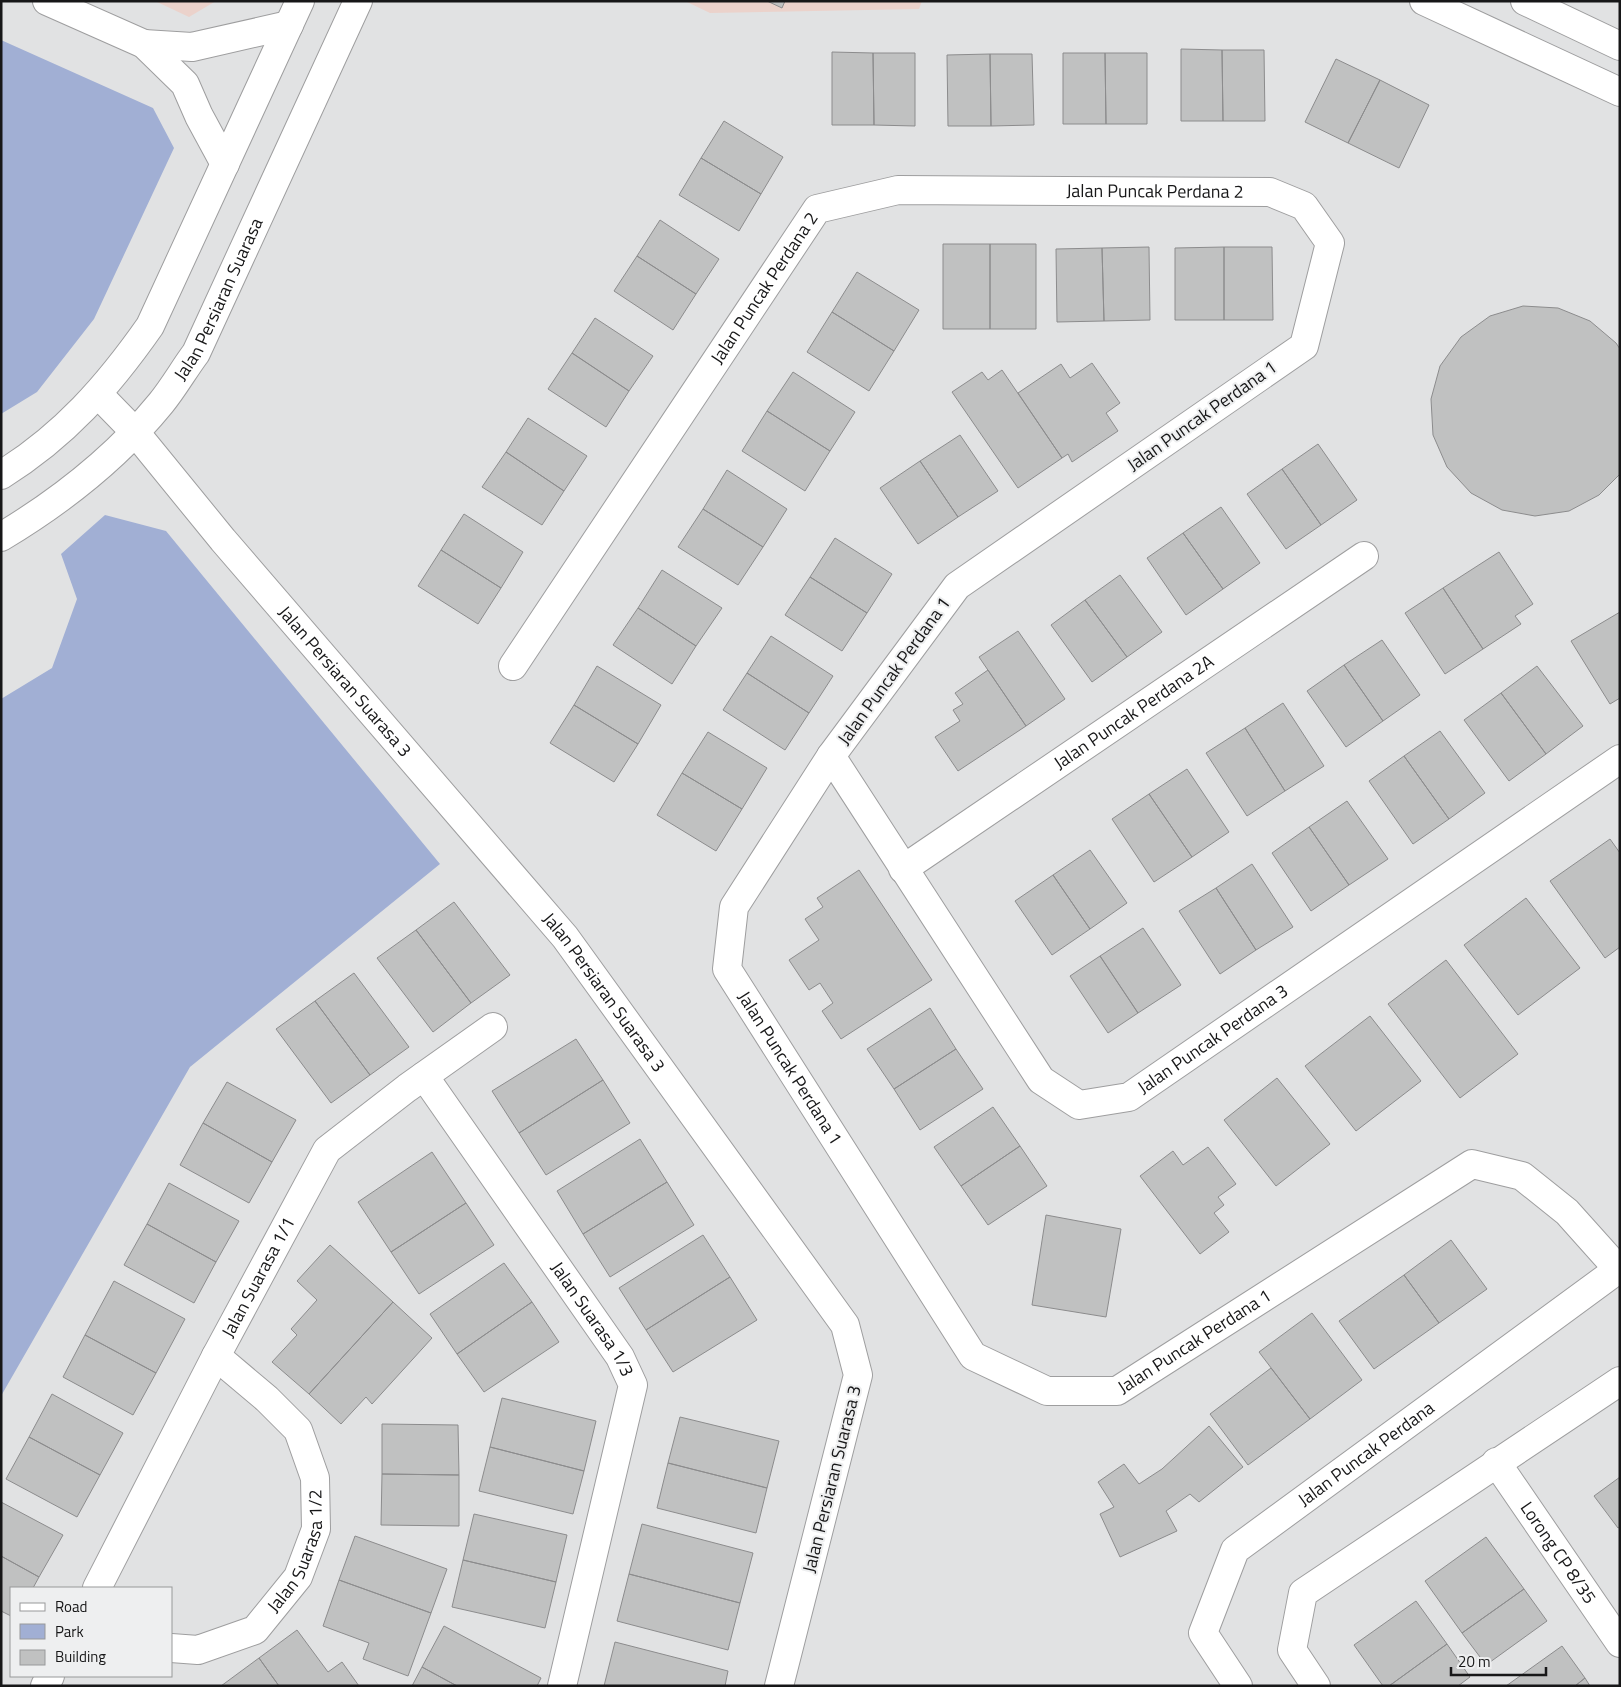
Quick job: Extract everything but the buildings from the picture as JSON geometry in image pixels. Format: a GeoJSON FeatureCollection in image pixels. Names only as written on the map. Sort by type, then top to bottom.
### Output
{"type":"FeatureCollection","features":[{"type":"Feature","properties":{"kind":"street"},"geometry":{"type":"LineString","coordinates":[[47,1],[144,44],[192,47],[295,13]]}},
{"type":"Feature","properties":{"kind":"street","name":"Jalan Persiaran Suarasa"},"geometry":{"type":"LineString","coordinates":[[1,537],[41,512],[82,482],[135,432],[162,402],[196,352],[358,1]]}},
{"type":"Feature","properties":{"kind":"street"},"geometry":{"type":"LineString","coordinates":[[1424,1],[1620,92]]}},
{"type":"Feature","properties":{"kind":"street"},"geometry":{"type":"LineString","coordinates":[[1525,1],[1620,46]]}},
{"type":"Feature","properties":{"kind":"street"},"geometry":{"type":"LineString","coordinates":[[1,475],[48,441],[98,394],[120,370],[150,326],[295,13]]}},
{"type":"Feature","properties":{"kind":"street"},"geometry":{"type":"LineString","coordinates":[[144,44],[185,84],[199,116],[225,164]]}},
{"type":"Feature","properties":{"kind":"street","name":"Jalan Puncak Perdana 2"},"geometry":{"type":"LineString","coordinates":[[513,666],[817,209],[898,190],[1270,192],[1304,206],[1330,243]]}},
{"type":"Feature","properties":{"kind":"street","name":"Jalan Puncak Perdana 1"},"geometry":{"type":"LineString","coordinates":[[1330,243],[1304,346],[957,586],[831,756],[734,906],[727,969],[973,1356],[1047,1391],[1117,1391],[1472,1164],[1522,1176],[1567,1212],[1619,1269]]}},
{"type":"Feature","properties":{"kind":"street","name":"Jalan Persiaran Suarasa 3"},"geometry":{"type":"LineString","coordinates":[[98,394],[135,432],[230,548],[565,937],[845,1325],[858,1375],[779,1686]]}},
{"type":"Feature","properties":{"kind":"street","name":"Jalan Puncak Perdana 2A"},"geometry":{"type":"LineString","coordinates":[[903,869],[1364,556]]}},
{"type":"Feature","properties":{"kind":"street","name":"Jalan Puncak Perdana 3"},"geometry":{"type":"LineString","coordinates":[[831,756],[1041,1080],[1079,1105],[1129,1097],[1620,759]]}},
{"type":"Feature","properties":{"kind":"street","name":"Jalan Suarasa 1/1"},"geometry":{"type":"LineString","coordinates":[[98,1587],[216,1356],[327,1150],[424,1076],[493,1027]]}},
{"type":"Feature","properties":{"kind":"street","name":"Jalan Suarasa 1/3"},"geometry":{"type":"LineString","coordinates":[[424,1076],[620,1356],[633,1385],[562,1686]]}},
{"type":"Feature","properties":{"kind":"street","name":"Jalan Puncak Perdana"},"geometry":{"type":"LineString","coordinates":[[1238,1686],[1203,1633],[1235,1550],[1619,1269]]}},
{"type":"Feature","properties":{"kind":"street","name":"Jalan Suarasa 1/2"},"geometry":{"type":"LineString","coordinates":[[172,1648],[198,1650],[255,1630],[298,1577],[316,1529],[315,1478],[298,1430],[267,1399],[216,1356]]}},
{"type":"Feature","properties":{"kind":"street"},"geometry":{"type":"LineString","coordinates":[[1316,1686],[1292,1650],[1302,1593],[1620,1381]]}},
{"type":"Feature","properties":{"kind":"street","name":"Lorong CP 8/35"},"geometry":{"type":"LineString","coordinates":[[1496,1462],[1620,1643]]}},
{"type":"Feature","properties":{"kind":"shaded area"},"geometry":{"type":"Polygon","coordinates":[[[155,1],[216,1],[189,17],[155,1]]]}},
{"type":"Feature","properties":{"kind":"shaded area"},"geometry":{"type":"Polygon","coordinates":[[[685,1],[922,1],[919,9],[710,13],[685,1]]]}},
{"type":"Feature","properties":{"kind":"green space"},"geometry":{"type":"Polygon","coordinates":[[[1,40],[153,108],[174,148],[94,319],[37,392],[1,414],[1,40]]]}},
{"type":"Feature","properties":{"kind":"green space"},"geometry":{"type":"Polygon","coordinates":[[[105,515],[166,531],[440,864],[190,1067],[1,1396],[1,699],[52,668],[77,599],[61,554],[105,515]]]}}]}
